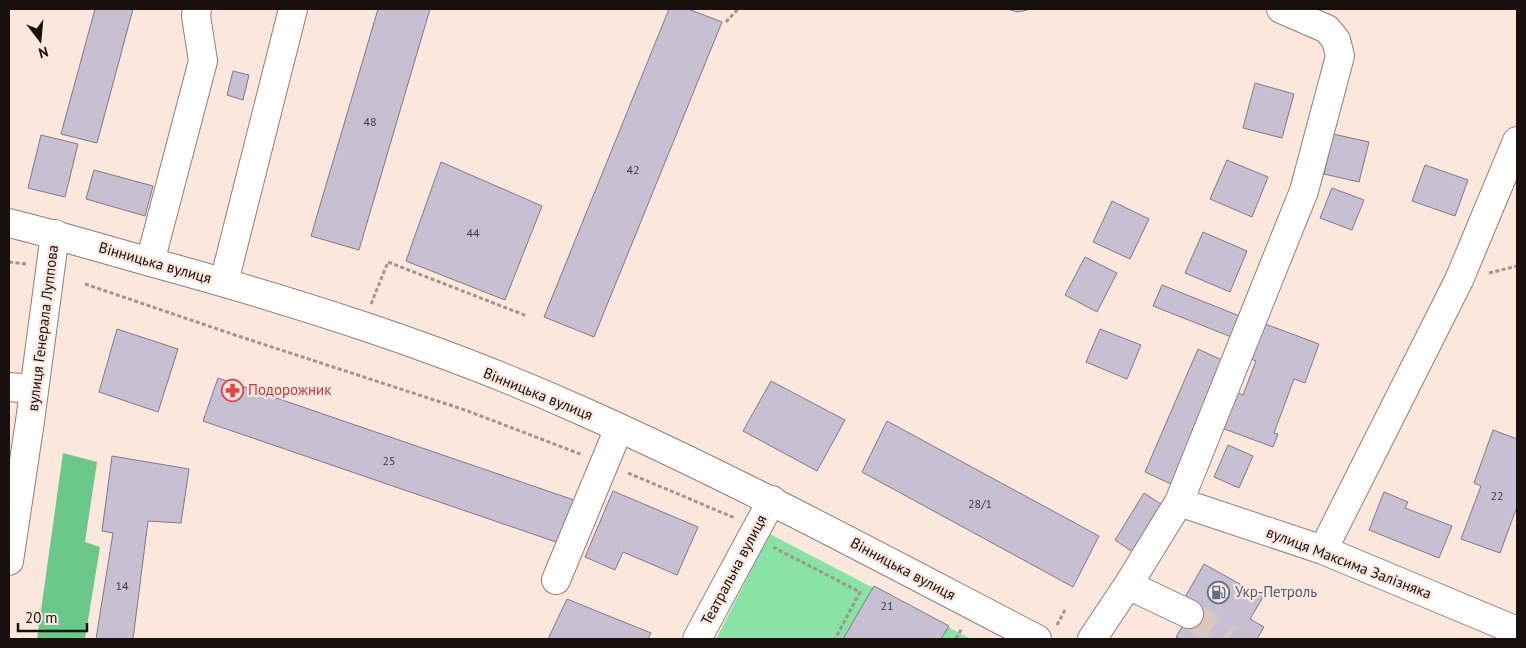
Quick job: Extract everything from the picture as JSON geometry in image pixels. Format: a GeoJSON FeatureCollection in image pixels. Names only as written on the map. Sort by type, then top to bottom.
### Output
{"type":"FeatureCollection","features":[{"type":"Feature","properties":{"kind":"main road"},"geometry":{"type":"LineString","coordinates":[[150,262],[203,61],[196,16],[197,9]]}},
{"type":"Feature","properties":{"kind":"main road"},"geometry":{"type":"LineString","coordinates":[[224,282],[293,9]]}},
{"type":"Feature","properties":{"kind":"main road"},"geometry":{"type":"LineString","coordinates":[[1092,639],[1179,502],[1304,191],[1340,56],[1336,40],[1327,29],[1281,9]]}},
{"type":"Feature","properties":{"kind":"main road"},"geometry":{"type":"LineString","coordinates":[[1323,550],[1459,280],[1517,141]]}},
{"type":"Feature","properties":{"kind":"main road","name":"Вінницька вулиця"},"geometry":{"type":"LineString","coordinates":[[9,223],[55,234],[224,282],[350,322],[503,379],[619,428],[1047,632]]}},
{"type":"Feature","properties":{"kind":"main road","name":"вулиця Генерала Луппова"},"geometry":{"type":"LineString","coordinates":[[9,561],[30,421],[22,388],[55,234]]}},
{"type":"Feature","properties":{"kind":"main road"},"geometry":{"type":"LineString","coordinates":[[556,580],[619,428]]}},
{"type":"Feature","properties":{"kind":"main road","name":"Театральна вулиця"},"geometry":{"type":"LineString","coordinates":[[697,639],[772,500]]}},
{"type":"Feature","properties":{"kind":"main road","name":"вулиця Максима Залізняка"},"geometry":{"type":"LineString","coordinates":[[1179,502],[1323,550],[1517,630]]}},
{"type":"Feature","properties":{"kind":"main road"},"geometry":{"type":"LineString","coordinates":[[1128,585],[1189,614]]}},
{"type":"Feature","properties":{"kind":"path"},"geometry":{"type":"LineString","coordinates":[[726,22],[738,9]]}},
{"type":"Feature","properties":{"kind":"path"},"geometry":{"type":"LineString","coordinates":[[9,262],[26,264]]}},
{"type":"Feature","properties":{"kind":"path"},"geometry":{"type":"LineString","coordinates":[[370,306],[388,262],[527,316]]}},
{"type":"Feature","properties":{"kind":"path"},"geometry":{"type":"LineString","coordinates":[[85,284],[465,410],[604,463],[756,527]]}},
{"type":"Feature","properties":{"kind":"path"},"geometry":{"type":"LineString","coordinates":[[768,555],[772,546],[860,592],[835,639]]}},
{"type":"Feature","properties":{"kind":"path"},"geometry":{"type":"LineString","coordinates":[[1047,632],[1066,608]]}},
{"type":"Feature","properties":{"kind":"path"},"geometry":{"type":"LineString","coordinates":[[956,639],[963,626]]}},
{"type":"Feature","properties":{"kind":"green space"},"geometry":{"type":"Polygon","coordinates":[[[63,453],[97,462],[85,542],[100,547],[85,639],[37,639],[63,453]]]}},
{"type":"Feature","properties":{"kind":"green space"},"geometry":{"type":"Polygon","coordinates":[[[770,534],[971,639],[716,639],[770,534]]]}},
{"type":"Feature","properties":{"kind":"building"},"geometry":{"type":"Polygon","coordinates":[[[95,9],[133,9],[97,143],[61,134],[95,9]]]}},
{"type":"Feature","properties":{"kind":"building"},"geometry":{"type":"Polygon","coordinates":[[[378,9],[430,9],[359,250],[311,236],[378,9]]]}},
{"type":"Feature","properties":{"kind":"building"},"geometry":{"type":"Polygon","coordinates":[[[669,9],[688,9],[722,22],[594,337],[544,317],[669,9]]]}},
{"type":"Feature","properties":{"kind":"building"},"geometry":{"type":"Polygon","coordinates":[[[1007,9],[1031,9],[1018,12],[1007,9]]]}},
{"type":"Feature","properties":{"kind":"building"},"geometry":{"type":"Polygon","coordinates":[[[233,71],[249,75],[243,100],[227,95],[233,71]]]}},
{"type":"Feature","properties":{"kind":"building"},"geometry":{"type":"Polygon","coordinates":[[[1255,83],[1294,94],[1282,138],[1243,128],[1255,83]]]}},
{"type":"Feature","properties":{"kind":"building"},"geometry":{"type":"Polygon","coordinates":[[[1333,134],[1369,142],[1359,182],[1324,174],[1333,134]]]}},
{"type":"Feature","properties":{"kind":"building"},"geometry":{"type":"Polygon","coordinates":[[[41,135],[78,144],[65,197],[28,188],[41,135]]]}},
{"type":"Feature","properties":{"kind":"building"},"geometry":{"type":"Polygon","coordinates":[[[1227,160],[1268,177],[1252,217],[1210,199],[1227,160]]]}},
{"type":"Feature","properties":{"kind":"building"},"geometry":{"type":"Polygon","coordinates":[[[441,162],[542,206],[505,300],[406,261],[441,162]]]}},
{"type":"Feature","properties":{"kind":"building"},"geometry":{"type":"Polygon","coordinates":[[[1425,165],[1468,180],[1455,216],[1412,201],[1425,165]]]}},
{"type":"Feature","properties":{"kind":"building"},"geometry":{"type":"Polygon","coordinates":[[[94,170],[153,186],[145,216],[86,199],[94,170]]]}},
{"type":"Feature","properties":{"kind":"building"},"geometry":{"type":"Polygon","coordinates":[[[1332,188],[1364,200],[1352,230],[1320,218],[1332,188]]]}},
{"type":"Feature","properties":{"kind":"building"},"geometry":{"type":"Polygon","coordinates":[[[1112,201],[1149,219],[1130,259],[1093,242],[1112,201]]]}},
{"type":"Feature","properties":{"kind":"building"},"geometry":{"type":"Polygon","coordinates":[[[1203,232],[1247,251],[1230,292],[1185,273],[1203,232]]]}},
{"type":"Feature","properties":{"kind":"building"},"geometry":{"type":"Polygon","coordinates":[[[1085,257],[1117,273],[1097,312],[1065,295],[1085,257]]]}},
{"type":"Feature","properties":{"kind":"building"},"geometry":{"type":"Polygon","coordinates":[[[1162,285],[1242,317],[1234,338],[1153,306],[1162,285]]]}},
{"type":"Feature","properties":{"kind":"building"},"geometry":{"type":"Polygon","coordinates":[[[1260,322],[1319,344],[1305,383],[1294,379],[1274,433],[1278,434],[1273,447],[1219,427],[1233,391],[1243,395],[1256,361],[1246,357],[1260,322]]]}},
{"type":"Feature","properties":{"kind":"building"},"geometry":{"type":"Polygon","coordinates":[[[117,329],[178,349],[158,412],[99,392],[117,329]]]}},
{"type":"Feature","properties":{"kind":"building"},"geometry":{"type":"Polygon","coordinates":[[[1100,329],[1141,345],[1127,379],[1086,362],[1100,329]]]}},
{"type":"Feature","properties":{"kind":"building"},"geometry":{"type":"Polygon","coordinates":[[[1198,349],[1224,361],[1171,484],[1145,472],[1198,349]]]}},
{"type":"Feature","properties":{"kind":"building"},"geometry":{"type":"Polygon","coordinates":[[[218,378],[574,500],[559,543],[203,421],[218,378]]]}},
{"type":"Feature","properties":{"kind":"building"},"geometry":{"type":"Polygon","coordinates":[[[771,381],[845,420],[817,471],[743,431],[771,381]]]}},
{"type":"Feature","properties":{"kind":"building"},"geometry":{"type":"Polygon","coordinates":[[[887,421],[1099,536],[1073,587],[862,472],[887,421]]]}},
{"type":"Feature","properties":{"kind":"building"},"geometry":{"type":"Polygon","coordinates":[[[1493,430],[1517,439],[1517,507],[1500,553],[1461,539],[1481,486],[1474,483],[1493,430]]]}},
{"type":"Feature","properties":{"kind":"building"},"geometry":{"type":"Polygon","coordinates":[[[1228,445],[1253,456],[1239,488],[1214,477],[1228,445]]]}},
{"type":"Feature","properties":{"kind":"building"},"geometry":{"type":"Polygon","coordinates":[[[112,456],[189,469],[181,523],[148,521],[133,639],[96,639],[113,533],[102,531],[112,456]]]}},
{"type":"Feature","properties":{"kind":"building"},"geometry":{"type":"Polygon","coordinates":[[[613,491],[698,527],[677,575],[623,552],[615,570],[585,557],[613,491]]]}},
{"type":"Feature","properties":{"kind":"building"},"geometry":{"type":"Polygon","coordinates":[[[1384,492],[1408,502],[1405,508],[1452,526],[1439,558],[1369,530],[1384,492]]]}},
{"type":"Feature","properties":{"kind":"building"},"geometry":{"type":"Polygon","coordinates":[[[1144,493],[1164,506],[1134,553],[1115,540],[1144,493]]]}},
{"type":"Feature","properties":{"kind":"building"},"geometry":{"type":"Polygon","coordinates":[[[1204,564],[1263,597],[1250,619],[1264,627],[1257,639],[1180,639],[1176,637],[1195,605],[1184,599],[1204,564]]]}},
{"type":"Feature","properties":{"kind":"building"},"geometry":{"type":"Polygon","coordinates":[[[874,586],[949,626],[941,639],[843,639],[874,586]]]}},
{"type":"Feature","properties":{"kind":"building"},"geometry":{"type":"Polygon","coordinates":[[[567,599],[651,633],[648,639],[548,639],[567,599]]]}},
{"type":"Feature","properties":{"kind":"tunnel"},"geometry":{"type":"LineString","coordinates":[[1189,614],[1228,639]]}},
{"type":"Feature","properties":{"kind":"place","name":"Подорожник"},"geometry":{"type":"Point","coordinates":[232,390]}},
{"type":"Feature","properties":{"kind":"place","name":"Укр-Петроль"},"geometry":{"type":"Point","coordinates":[1219,592]}}]}
